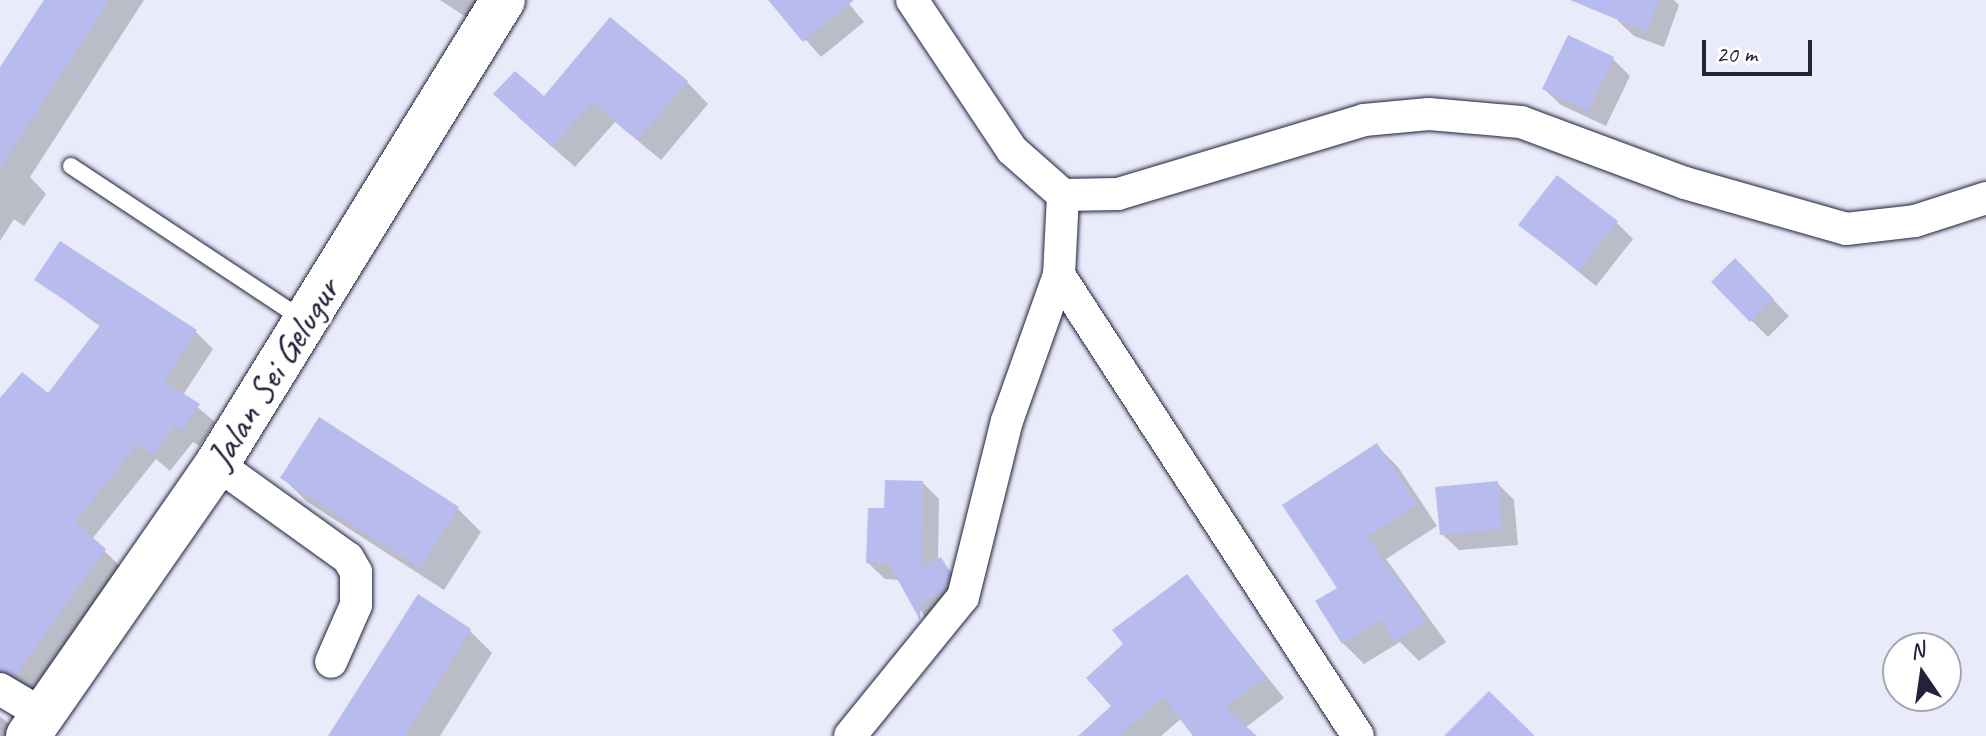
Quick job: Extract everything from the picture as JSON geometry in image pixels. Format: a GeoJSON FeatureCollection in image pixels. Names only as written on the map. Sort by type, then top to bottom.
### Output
{"type":"FeatureCollection","features":[{"type":"Feature","properties":{"kind":"main road","name":"Jalan Sei Gelugur"},"geometry":{"type":"LineString","coordinates":[[35,725],[217,464],[503,0]]}},
{"type":"Feature","properties":{"kind":"street"},"geometry":{"type":"LineString","coordinates":[[912,0],[1012,150],[1063,195],[1118,194],[1364,120],[1429,114],[1521,122],[1685,183],[1846,229],[1915,221],[1986,198]]}},
{"type":"Feature","properties":{"kind":"street"},"geometry":{"type":"LineString","coordinates":[[850,736],[963,597],[1007,421],[1059,275],[1063,195]]}},
{"type":"Feature","properties":{"kind":"street"},"geometry":{"type":"LineString","coordinates":[[1059,275],[1358,736]]}},
{"type":"Feature","properties":{"kind":"street"},"geometry":{"type":"LineString","coordinates":[[217,464],[348,558],[356,572],[356,605],[331,662]]}},
{"type":"Feature","properties":{"kind":"street"},"geometry":{"type":"LineString","coordinates":[[0,689],[35,725]]}},
{"type":"Feature","properties":{"kind":"lane"},"geometry":{"type":"LineString","coordinates":[[71,166],[306,322]]}},
{"type":"Feature","properties":{"kind":"building"},"geometry":{"type":"Polygon","coordinates":[[[44,0],[110,0],[0,168],[0,67],[44,0]]]}},
{"type":"Feature","properties":{"kind":"building"},"geometry":{"type":"Polygon","coordinates":[[[768,0],[854,0],[803,42],[768,0]]]}},
{"type":"Feature","properties":{"kind":"building"},"geometry":{"type":"Polygon","coordinates":[[[1570,0],[1659,0],[1647,32],[1570,0]]]}},
{"type":"Feature","properties":{"kind":"building"},"geometry":{"type":"Polygon","coordinates":[[[610,17],[688,81],[638,140],[592,102],[552,147],[493,94],[515,71],[544,96],[610,17]]]}},
{"type":"Feature","properties":{"kind":"building"},"geometry":{"type":"Polygon","coordinates":[[[1568,35],[1614,57],[1589,111],[1542,89],[1568,35]]]}},
{"type":"Feature","properties":{"kind":"building"},"geometry":{"type":"Polygon","coordinates":[[[1557,175],[1618,221],[1579,271],[1518,225],[1557,175]]]}},
{"type":"Feature","properties":{"kind":"building"},"geometry":{"type":"Polygon","coordinates":[[[60,241],[197,330],[164,381],[200,404],[182,430],[175,426],[152,455],[138,444],[75,522],[106,549],[15,676],[0,670],[0,398],[22,372],[48,393],[101,324],[34,280],[60,241]]]}},
{"type":"Feature","properties":{"kind":"building"},"geometry":{"type":"Polygon","coordinates":[[[1735,258],[1774,299],[1750,322],[1711,282],[1735,258]]]}},
{"type":"Feature","properties":{"kind":"building"},"geometry":{"type":"Polygon","coordinates":[[[319,417],[459,507],[420,568],[280,478],[319,417]]]}},
{"type":"Feature","properties":{"kind":"building"},"geometry":{"type":"Polygon","coordinates":[[[1377,443],[1417,504],[1367,537],[1426,620],[1396,642],[1381,620],[1342,644],[1315,601],[1337,588],[1282,505],[1377,443]]]}},
{"type":"Feature","properties":{"kind":"building"},"geometry":{"type":"Polygon","coordinates":[[[885,480],[923,481],[921,568],[941,557],[950,572],[944,590],[921,603],[920,620],[889,564],[866,563],[868,508],[884,508],[885,480]]]}},
{"type":"Feature","properties":{"kind":"building"},"geometry":{"type":"Polygon","coordinates":[[[1498,481],[1502,529],[1440,535],[1435,487],[1498,481]]]}},
{"type":"Feature","properties":{"kind":"building"},"geometry":{"type":"Polygon","coordinates":[[[1187,574],[1266,677],[1225,708],[1257,736],[1193,736],[1163,697],[1119,736],[1078,736],[1111,706],[1086,678],[1123,644],[1112,630],[1187,574]]]}},
{"type":"Feature","properties":{"kind":"building"},"geometry":{"type":"Polygon","coordinates":[[[418,594],[471,629],[405,736],[328,736],[418,594]]]}},
{"type":"Feature","properties":{"kind":"building"},"geometry":{"type":"Polygon","coordinates":[[[1489,691],[1535,736],[1444,736],[1489,691]]]}}]}
